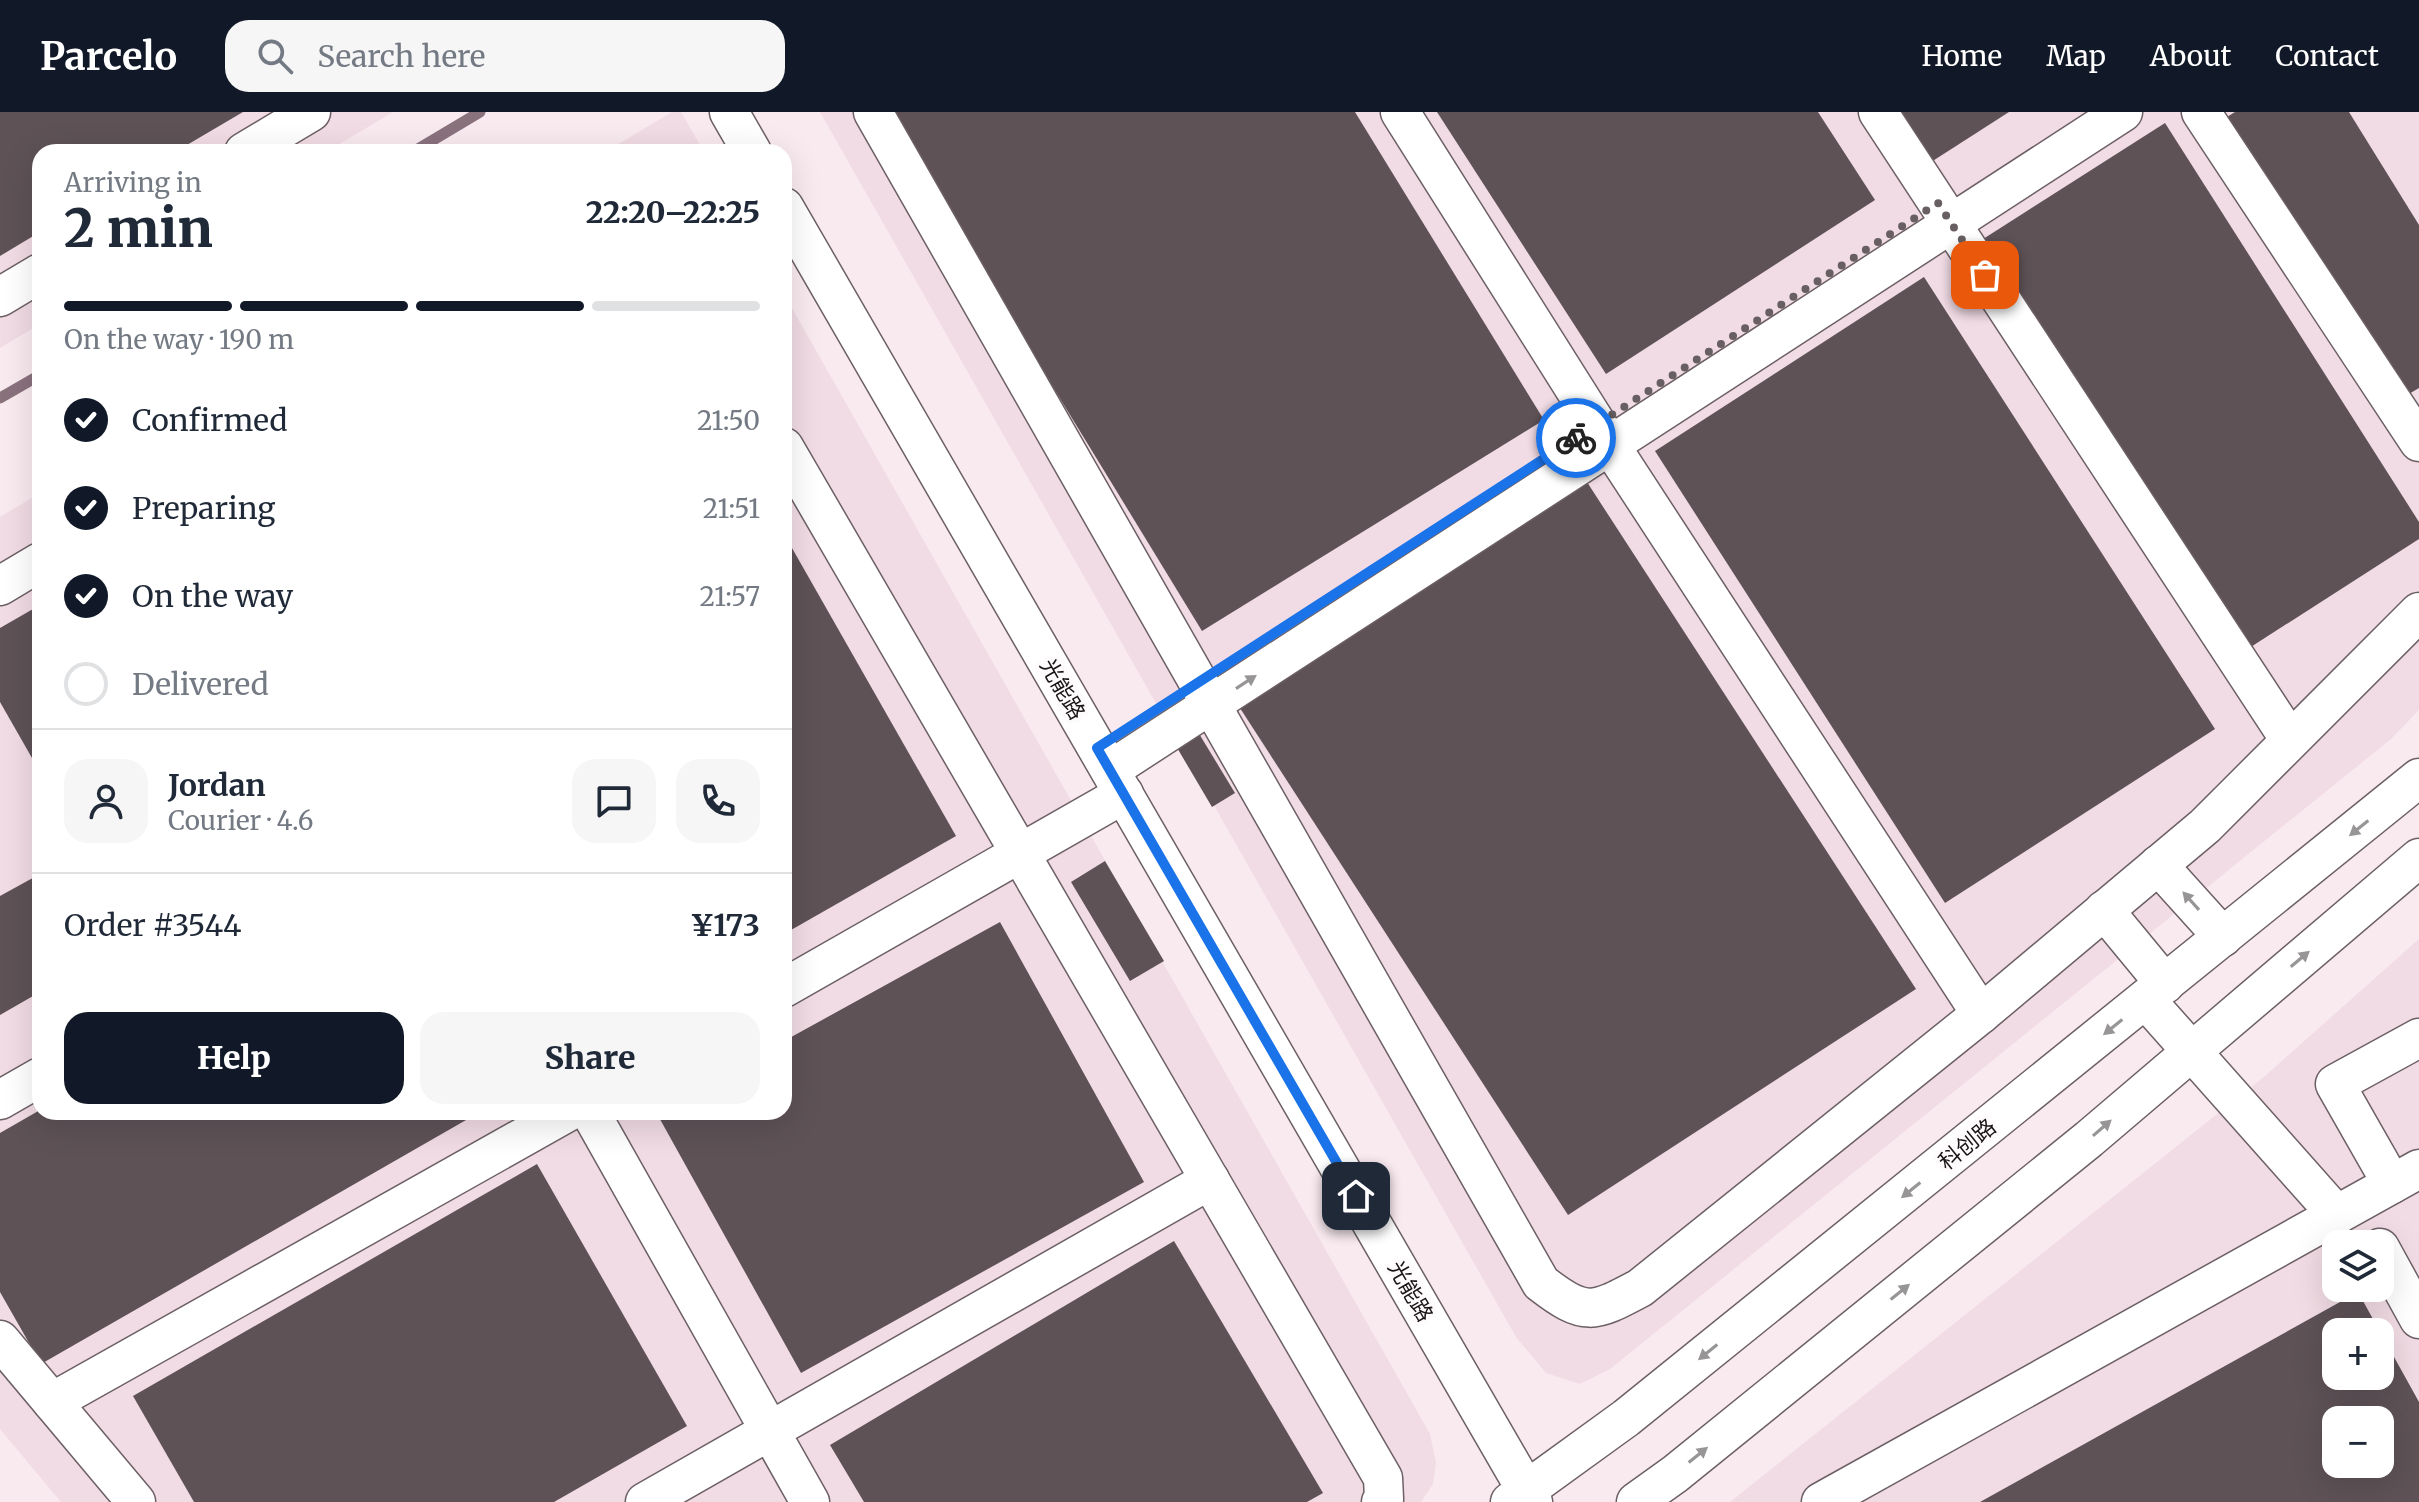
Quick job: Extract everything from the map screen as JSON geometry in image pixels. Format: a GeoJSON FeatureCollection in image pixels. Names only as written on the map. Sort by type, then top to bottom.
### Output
{"type":"FeatureCollection","features":[{"type":"Feature","properties":{"kind":"street"},"geometry":{"type":"LineString","coordinates":[[257,144],[311,112]]}},
{"type":"Feature","properties":{"kind":"street"},"geometry":{"type":"LineString","coordinates":[[873,112],[1541,1283],[1563,1300],[1590,1310],[1612,1303],[1640,1288],[1981,1014],[2205,826],[2419,612]]}},
{"type":"Feature","properties":{"kind":"street"},"geometry":{"type":"LineString","coordinates":[[1400,112],[1604,435],[1981,1014]]}},
{"type":"Feature","properties":{"kind":"street"},"geometry":{"type":"LineString","coordinates":[[1878,112],[2290,740]]}},
{"type":"Feature","properties":{"kind":"street"},"geometry":{"type":"LineString","coordinates":[[1944,214],[2079,112]]}},
{"type":"Feature","properties":{"kind":"street"},"geometry":{"type":"LineString","coordinates":[[792,983],[1020,853],[1110,771],[1205,693],[1944,214],[2123,112]]}},
{"type":"Feature","properties":{"kind":"street"},"geometry":{"type":"LineString","coordinates":[[2201,112],[2419,442]]}},
{"type":"Feature","properties":{"kind":"street","name":"光能路"},"geometry":{"type":"LineString","coordinates":[[792,221],[1110,771],[1523,1498]]}},
{"type":"Feature","properties":{"kind":"street"},"geometry":{"type":"LineString","coordinates":[[0,297],[32,278]]}},
{"type":"Feature","properties":{"kind":"street"},"geometry":{"type":"LineString","coordinates":[[792,461],[1383,1478],[1384,1499],[1381,1502]]}},
{"type":"Feature","properties":{"kind":"street"},"geometry":{"type":"LineString","coordinates":[[0,586],[32,567]]}},
{"type":"Feature","properties":{"kind":"street","name":"科创路"},"geometry":{"type":"LineString","coordinates":[[1523,1498],[2419,778]]}},
{"type":"Feature","properties":{"kind":"street"},"geometry":{"type":"LineString","coordinates":[[1636,1502],[1675,1474],[2028,1188],[2419,858]]}},
{"type":"Feature","properties":{"kind":"street"},"geometry":{"type":"LineString","coordinates":[[2158,865],[2223,937]]}},
{"type":"Feature","properties":{"kind":"street"},"geometry":{"type":"LineString","coordinates":[[2104,910],[2192,1051],[2365,1230]]}},
{"type":"Feature","properties":{"kind":"street"},"geometry":{"type":"LineString","coordinates":[[1821,1502],[2406,1176],[2335,1084],[2419,1038]]}},
{"type":"Feature","properties":{"kind":"street"},"geometry":{"type":"LineString","coordinates":[[0,1100],[32,1082]]}},
{"type":"Feature","properties":{"kind":"street"},"geometry":{"type":"LineString","coordinates":[[52,1402],[554,1120]]}},
{"type":"Feature","properties":{"kind":"street"},"geometry":{"type":"LineString","coordinates":[[594,1120],[810,1502]]}},
{"type":"Feature","properties":{"kind":"street"},"geometry":{"type":"LineString","coordinates":[[645,1502],[1210,1180]]}},
{"type":"Feature","properties":{"kind":"street"},"geometry":{"type":"LineString","coordinates":[[2394,1273],[2419,1319]]}},
{"type":"Feature","properties":{"kind":"street"},"geometry":{"type":"LineString","coordinates":[[0,1340],[136,1502]]}},
{"type":"Feature","properties":{"kind":"shaded area"},"geometry":{"type":"Polygon","coordinates":[[[0,112],[393,112],[339,144],[32,144],[32,329],[0,348],[0,112]]]}},
{"type":"Feature","properties":{"kind":"shaded area"},"geometry":{"type":"Polygon","coordinates":[[[672,112],[681,112],[699,144],[618,144],[672,112]]]}},
{"type":"Feature","properties":{"kind":"shaded area"},"geometry":{"type":"Polygon","coordinates":[[[820,112],[2419,112],[2419,710],[2391,739],[1610,1369],[1580,1384],[1546,1373],[1516,1337],[820,112]]]}},
{"type":"Feature","properties":{"kind":"shaded area"},"geometry":{"type":"Polygon","coordinates":[[[792,308],[1430,1434],[1436,1463],[1433,1484],[1421,1502],[61,1502],[0,1429],[0,517],[32,498],[32,1120],[792,1120],[792,308]]]}},
{"type":"Feature","properties":{"kind":"shaded area"},"geometry":{"type":"Polygon","coordinates":[[[2419,939],[2419,1502],[1730,1502],[2265,1076],[2419,939]]]}},
{"type":"Feature","properties":{"kind":"building"},"geometry":{"type":"Polygon","coordinates":[[[0,112],[243,112],[189,144],[32,144],[32,237],[0,256],[0,112]]]}},
{"type":"Feature","properties":{"kind":"building"},"geometry":{"type":"Polygon","coordinates":[[[885,112],[1355,112],[1544,420],[1202,631],[885,112]]]}},
{"type":"Feature","properties":{"kind":"building"},"geometry":{"type":"Polygon","coordinates":[[[1437,112],[1818,112],[1875,200],[1606,374],[1437,112]]]}},
{"type":"Feature","properties":{"kind":"building"},"geometry":{"type":"Polygon","coordinates":[[[1895,112],[2009,112],[1928,164],[1895,112]]]}},
{"type":"Feature","properties":{"kind":"building"},"geometry":{"type":"Polygon","coordinates":[[[2235,112],[2349,112],[2419,225],[2419,388],[2402,398],[2227,117],[2235,112]]]}},
{"type":"Feature","properties":{"kind":"building"},"geometry":{"type":"Polygon","coordinates":[[[2165,123],[2419,522],[2419,539],[2243,652],[1980,241],[2165,123]]]}},
{"type":"Feature","properties":{"kind":"building"},"geometry":{"type":"Polygon","coordinates":[[[1924,277],[2215,729],[1945,903],[1655,451],[1924,277]]]}},
{"type":"Feature","properties":{"kind":"building"},"geometry":{"type":"Polygon","coordinates":[[[1585,479],[1916,989],[1568,1215],[1238,705],[1585,479]]]}},
{"type":"Feature","properties":{"kind":"building"},"geometry":{"type":"Polygon","coordinates":[[[792,548],[956,836],[792,929],[792,548]]]}},
{"type":"Feature","properties":{"kind":"building"},"geometry":{"type":"Polygon","coordinates":[[[32,610],[32,758],[0,702],[0,628],[32,610]]]}},
{"type":"Feature","properties":{"kind":"building"},"geometry":{"type":"Polygon","coordinates":[[[1198,732],[1235,793],[1212,807],[1176,746],[1198,732]]]}},
{"type":"Feature","properties":{"kind":"building"},"geometry":{"type":"Polygon","coordinates":[[[1105,861],[1164,961],[1130,981],[1071,882],[1105,861]]]}},
{"type":"Feature","properties":{"kind":"building"},"geometry":{"type":"Polygon","coordinates":[[[32,878],[32,997],[0,1015],[0,896],[32,878]]]}},
{"type":"Feature","properties":{"kind":"building"},"geometry":{"type":"Polygon","coordinates":[[[1000,922],[1144,1182],[801,1373],[660,1120],[792,1120],[792,1037],[1000,922]]]}},
{"type":"Feature","properties":{"kind":"building"},"geometry":{"type":"Polygon","coordinates":[[[32,1115],[32,1120],[466,1120],[41,1364],[0,1292],[0,1133],[32,1115]]]}},
{"type":"Feature","properties":{"kind":"building"},"geometry":{"type":"Polygon","coordinates":[[[537,1164],[687,1426],[554,1502],[194,1502],[133,1396],[537,1164]]]}},
{"type":"Feature","properties":{"kind":"building"},"geometry":{"type":"Polygon","coordinates":[[[1174,1241],[1323,1493],[1307,1502],[864,1502],[830,1445],[1174,1241]]]}},
{"type":"Feature","properties":{"kind":"building"},"geometry":{"type":"Polygon","coordinates":[[[2340,1302],[2364,1302],[2372,1318],[2322,1318],[2322,1390],[2394,1390],[2394,1357],[2419,1402],[2419,1502],[1980,1502],[2340,1302]]]}},
{"type":"Feature","properties":{"kind":"waterway"},"geometry":{"type":"LineString","coordinates":[[426,144],[480,112]]}},
{"type":"Feature","properties":{"kind":"waterway"},"geometry":{"type":"LineString","coordinates":[[0,398],[32,380]]}},
{"type":"Feature","properties":{"kind":"way so far"},"geometry":{"type":"LineString","coordinates":[[1576,438],[1938,203],[1985,275]]}},
{"type":"Feature","properties":{"kind":"route"},"geometry":{"type":"LineString","coordinates":[[1356,1196],[1097,748],[1576,438]]}}]}
